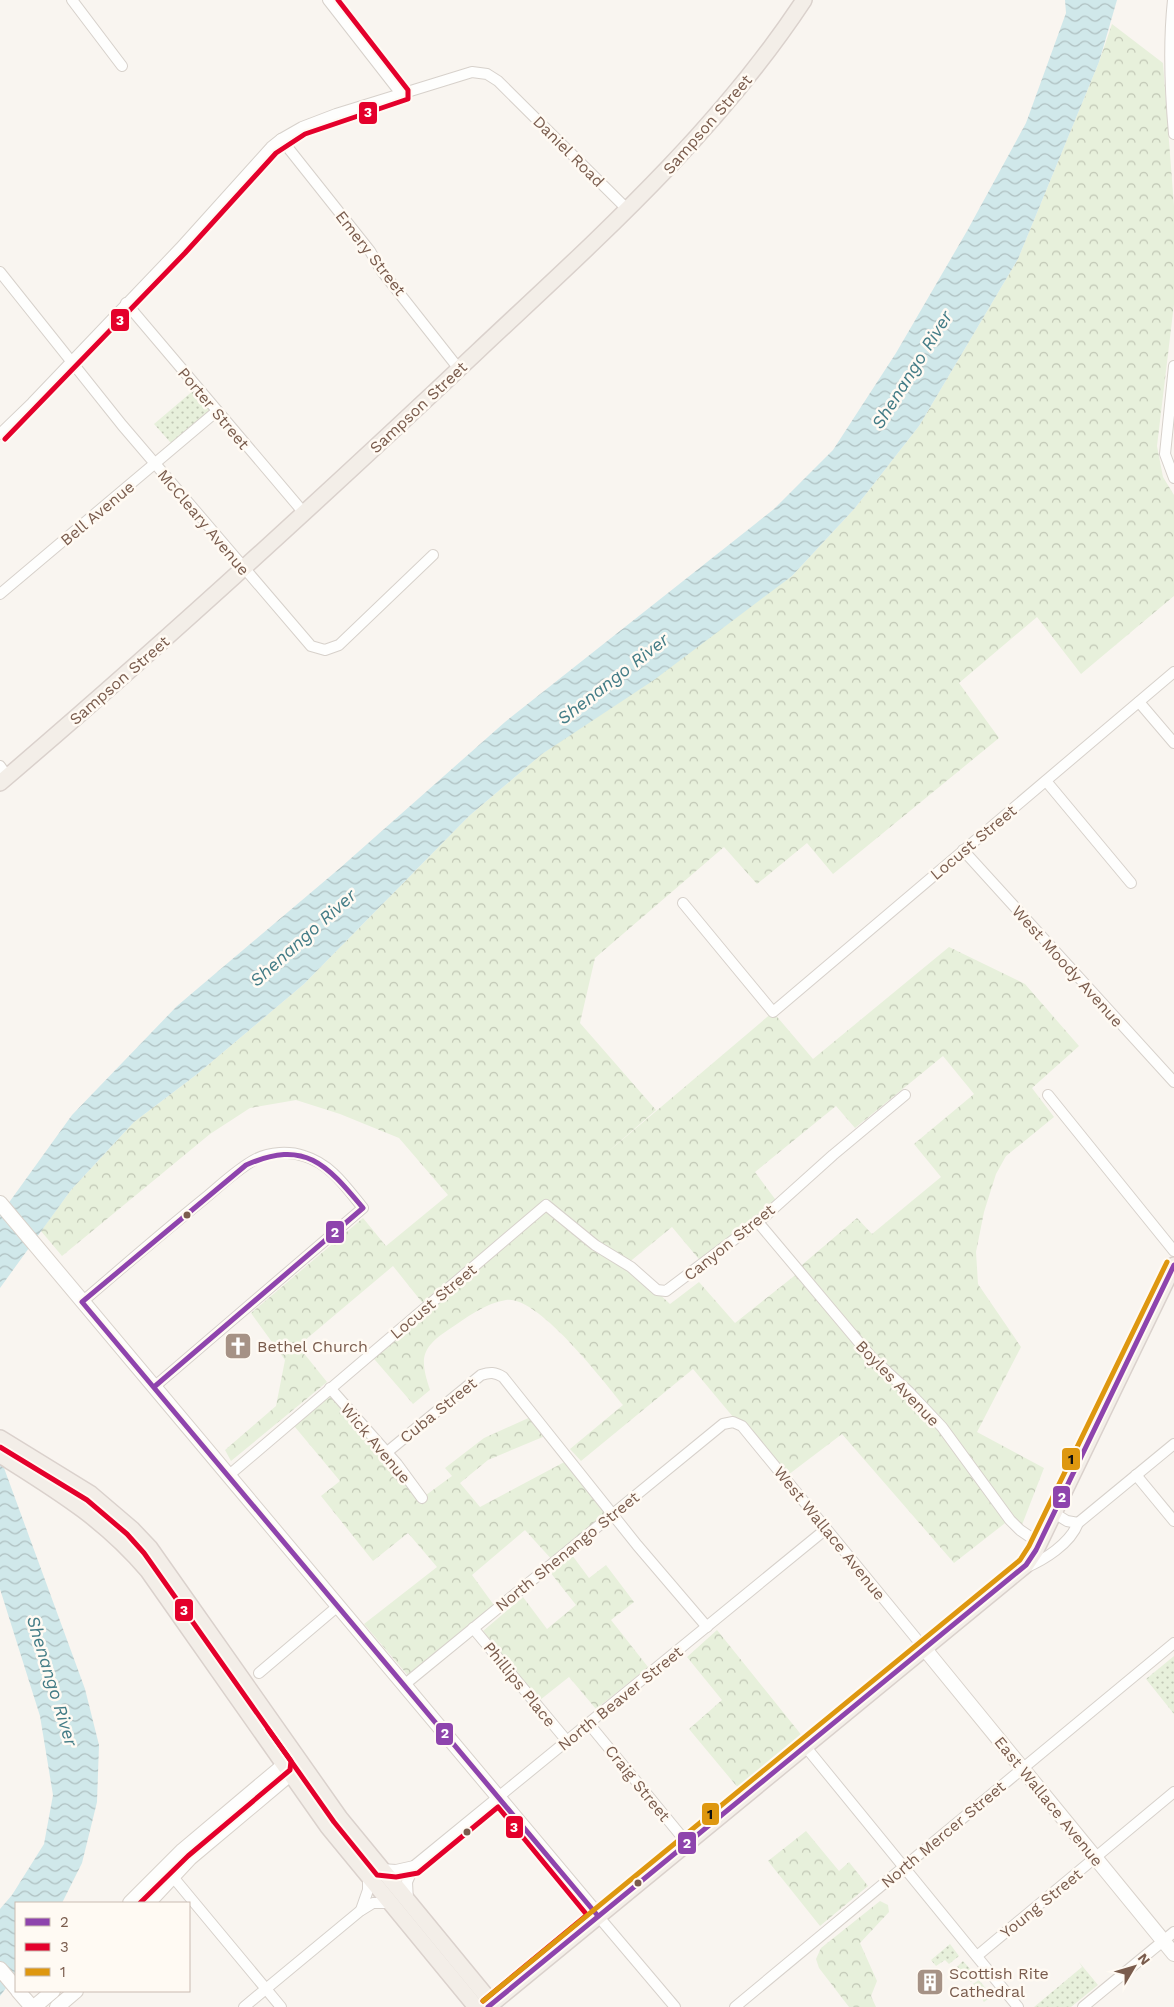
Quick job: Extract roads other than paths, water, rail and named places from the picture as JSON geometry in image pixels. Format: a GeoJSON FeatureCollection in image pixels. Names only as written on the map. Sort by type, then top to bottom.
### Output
{"type":"FeatureCollection","features":[{"type":"Feature","properties":{"kind":"main road","name":"Sampson Street"},"geometry":{"type":"LineString","coordinates":[[2,775],[244,569],[628,210],[684,153],[737,92],[804,0]]}},
{"type":"Feature","properties":{"kind":"main road"},"geometry":{"type":"LineString","coordinates":[[0,1438],[91,1494],[132,1529],[150,1548],[340,1818],[490,2005],[1022,1569],[1030,1560],[1054,1513],[1174,1265]]}},
{"type":"Feature","properties":{"kind":"main road"},"geometry":{"type":"LineString","coordinates":[[0,1455],[98,1520],[131,1550],[148,1571],[306,1796],[368,1877],[476,2007]]}},
{"type":"Feature","properties":{"kind":"street"},"geometry":{"type":"LineString","coordinates":[[72,0],[122,66]]}},
{"type":"Feature","properties":{"kind":"street"},"geometry":{"type":"LineString","coordinates":[[328,0],[402,95]]}},
{"type":"Feature","properties":{"kind":"street"},"geometry":{"type":"LineString","coordinates":[[1172,0],[1169,55],[1174,134]]}},
{"type":"Feature","properties":{"kind":"street","name":"Daniel Road"},"geometry":{"type":"LineString","coordinates":[[0,434],[180,248],[271,147],[302,127],[336,114],[472,72],[480,72],[498,81],[511,93],[628,210]]}},
{"type":"Feature","properties":{"kind":"street","name":"Emery Street"},"geometry":{"type":"LineString","coordinates":[[281,139],[370,251],[382,270],[459,369]]}},
{"type":"Feature","properties":{"kind":"street","name":"McCleary Avenue"},"geometry":{"type":"LineString","coordinates":[[0,272],[155,464],[311,646],[325,650],[339,644],[433,555]]}},
{"type":"Feature","properties":{"kind":"street","name":"Porter Street"},"geometry":{"type":"LineString","coordinates":[[126,303],[304,513]]}},
{"type":"Feature","properties":{"kind":"street"},"geometry":{"type":"LineString","coordinates":[[1174,366],[1165,454],[1174,478]]}},
{"type":"Feature","properties":{"kind":"street","name":"Bell Avenue"},"geometry":{"type":"LineString","coordinates":[[0,594],[217,411]]}},
{"type":"Feature","properties":{"kind":"street","name":"Locust Street"},"geometry":{"type":"LineString","coordinates":[[683,903],[773,1012],[1174,672]]}},
{"type":"Feature","properties":{"kind":"street"},"geometry":{"type":"LineString","coordinates":[[1139,702],[1174,743]]}},
{"type":"Feature","properties":{"kind":"street"},"geometry":{"type":"LineString","coordinates":[[1046,781],[1131,883]]}},
{"type":"Feature","properties":{"kind":"street","name":"West Moody Avenue"},"geometry":{"type":"LineString","coordinates":[[963,850],[1174,1082]]}},
{"type":"Feature","properties":{"kind":"street","name":"Canyon Street"},"geometry":{"type":"LineString","coordinates":[[546,1204],[595,1245],[631,1267],[661,1291],[670,1290],[757,1221],[905,1095]]}},
{"type":"Feature","properties":{"kind":"street"},"geometry":{"type":"LineString","coordinates":[[1048,1095],[1174,1251]]}},
{"type":"Feature","properties":{"kind":"street"},"geometry":{"type":"LineString","coordinates":[[82,1302],[191,1209],[257,1158],[283,1153],[304,1156],[316,1160],[336,1176],[362,1208],[154,1387]]}},
{"type":"Feature","properties":{"kind":"street"},"geometry":{"type":"LineString","coordinates":[[0,1203],[676,2007]]}},
{"type":"Feature","properties":{"kind":"street","name":"Locust Street"},"geometry":{"type":"LineString","coordinates":[[228,1476],[546,1204]]}},
{"type":"Feature","properties":{"kind":"street","name":"Boyles Avenue"},"geometry":{"type":"LineString","coordinates":[[757,1221],[872,1359],[942,1427],[1010,1520],[1039,1543]]}},
{"type":"Feature","properties":{"kind":"street","name":"Cuba Street"},"geometry":{"type":"LineString","coordinates":[[386,1453],[482,1375],[492,1372],[503,1377],[613,1514]]}},
{"type":"Feature","properties":{"kind":"street","name":"Wick Avenue"},"geometry":{"type":"LineString","coordinates":[[330,1388],[422,1498]]}},
{"type":"Feature","properties":{"kind":"street","name":"North Shenango Street"},"geometry":{"type":"LineString","coordinates":[[404,1685],[723,1424],[733,1422]]}},
{"type":"Feature","properties":{"kind":"street","name":"West Wallace Avenue"},"geometry":{"type":"LineString","coordinates":[[733,1422],[742,1426],[924,1648]]}},
{"type":"Feature","properties":{"kind":"street"},"geometry":{"type":"LineString","coordinates":[[1022,1569],[1042,1561],[1075,1531],[1078,1523],[1174,1444]]}},
{"type":"Feature","properties":{"kind":"street"},"geometry":{"type":"LineString","coordinates":[[1136,1475],[1174,1521]]}},
{"type":"Feature","properties":{"kind":"street"},"geometry":{"type":"LineString","coordinates":[[1054,1513],[1067,1521],[1078,1523]]}},
{"type":"Feature","properties":{"kind":"street"},"geometry":{"type":"LineString","coordinates":[[613,1514],[707,1627]]}},
{"type":"Feature","properties":{"kind":"street","name":"North Beaver Street"},"geometry":{"type":"LineString","coordinates":[[414,1866],[826,1529]]}},
{"type":"Feature","properties":{"kind":"street"},"geometry":{"type":"LineString","coordinates":[[259,1673],[338,1606]]}},
{"type":"Feature","properties":{"kind":"street","name":"Phillips Place"},"geometry":{"type":"LineString","coordinates":[[474,1628],[567,1741]]}},
{"type":"Feature","properties":{"kind":"street","name":"North Mercer Street"},"geometry":{"type":"LineString","coordinates":[[735,2007],[1174,1643]]}},
{"type":"Feature","properties":{"kind":"street","name":"East Wallace Avenue"},"geometry":{"type":"LineString","coordinates":[[924,1648],[1096,1858],[1169,1936],[1174,1954]]}},
{"type":"Feature","properties":{"kind":"street","name":"Craig Street"},"geometry":{"type":"LineString","coordinates":[[588,1724],[686,1843]]}},
{"type":"Feature","properties":{"kind":"street"},"geometry":{"type":"LineString","coordinates":[[805,1746],[1018,2007]]}},
{"type":"Feature","properties":{"kind":"street"},"geometry":{"type":"LineString","coordinates":[[131,1902],[299,1760]]}},
{"type":"Feature","properties":{"kind":"street"},"geometry":{"type":"LineString","coordinates":[[149,1902],[168,1871],[269,1791],[287,1770]]}},
{"type":"Feature","properties":{"kind":"street"},"geometry":{"type":"LineString","coordinates":[[269,1791],[288,1789],[306,1796]]}},
{"type":"Feature","properties":{"kind":"street","name":"Young Street"},"geometry":{"type":"LineString","coordinates":[[976,1956],[1174,1792]]}},
{"type":"Feature","properties":{"kind":"street"},"geometry":{"type":"LineString","coordinates":[[381,1869],[399,1870],[414,1866]]}},
{"type":"Feature","properties":{"kind":"street"},"geometry":{"type":"LineString","coordinates":[[408,1901],[407,1882],[414,1866]]}},
{"type":"Feature","properties":{"kind":"street"},"geometry":{"type":"LineString","coordinates":[[168,1871],[281,2007]]}},
{"type":"Feature","properties":{"kind":"street"},"geometry":{"type":"LineString","coordinates":[[360,1911],[368,1890],[368,1877]]}},
{"type":"Feature","properties":{"kind":"street"},"geometry":{"type":"LineString","coordinates":[[244,2007],[360,1911],[373,1903],[389,1903]]}},
{"type":"Feature","properties":{"kind":"street"},"geometry":{"type":"LineString","coordinates":[[1083,2007],[1169,1936]]}},
{"type":"Feature","properties":{"kind":"street"},"geometry":{"type":"LineString","coordinates":[[0,1969],[15,1988]]}},
{"type":"Feature","properties":{"kind":"street"},"geometry":{"type":"LineString","coordinates":[[19,1992],[33,2007],[52,1992]]}},
{"type":"Feature","properties":{"kind":"street"},"geometry":{"type":"LineString","coordinates":[[57,2007],[75,1992]]}},
{"type":"Feature","properties":{"kind":"water","name":"Shenango River"},"geometry":{"type":"Polygon","coordinates":[[[1065,0],[1117,0],[1099,62],[1018,259],[919,426],[855,508],[792,576],[654,680],[542,754],[469,816],[304,984],[196,1075],[134,1122],[71,1190],[0,1288],[0,1215],[72,1115],[177,1006],[340,868],[505,722],[774,509],[833,450],[896,353],[967,231],[1026,123],[1066,13],[1065,0]]]}},
{"type":"Feature","properties":{"kind":"water","name":"Shenango River"},"geometry":{"type":"Polygon","coordinates":[[[0,1457],[85,1689],[99,1745],[97,1802],[82,1863],[62,1902],[15,1902],[15,1976],[0,1996],[0,1909],[12,1895],[44,1844],[53,1795],[40,1716],[0,1589],[0,1457]]]}},
{"type":"Feature","properties":{"kind":"place","name":"Bethel Church"},"geometry":{"type":"Point","coordinates":[238,1346]}},
{"type":"Feature","properties":{"kind":"place","name":"Scottish Rite Cathedral"},"geometry":{"type":"Point","coordinates":[930,1982]}}]}
